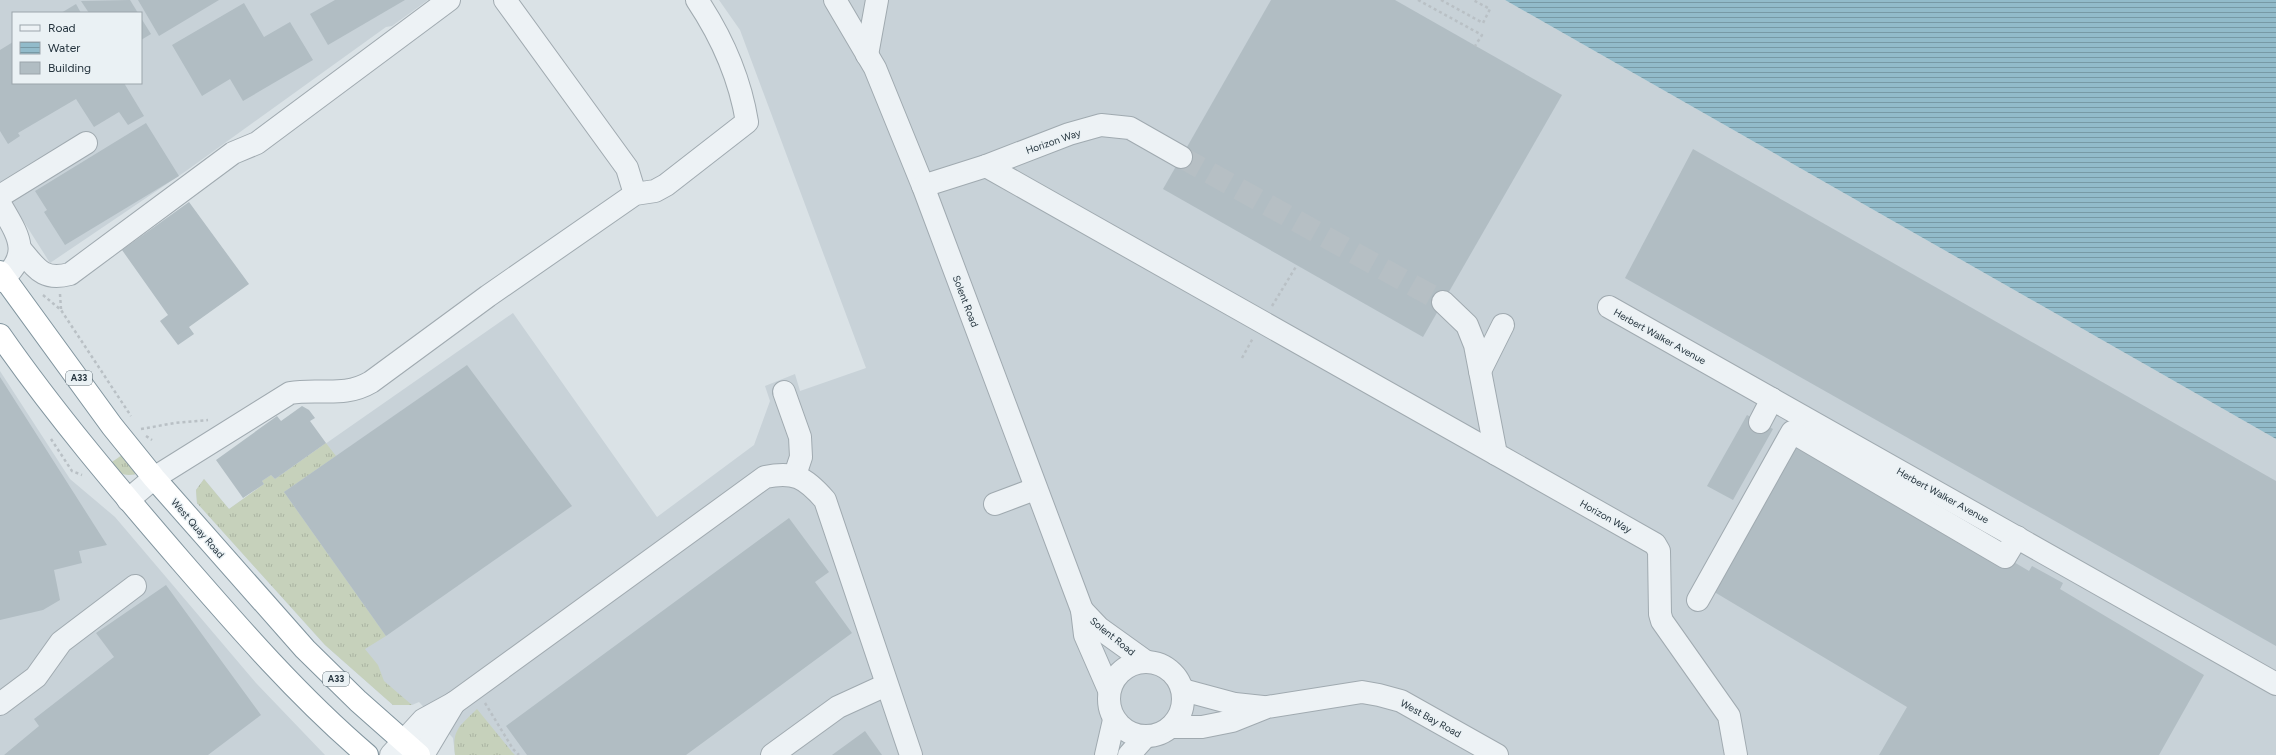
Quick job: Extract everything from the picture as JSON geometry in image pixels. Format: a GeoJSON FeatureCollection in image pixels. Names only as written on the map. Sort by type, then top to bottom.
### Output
{"type":"FeatureCollection","features":[{"type":"Feature","properties":{"kind":"highway","name":"West Quay Road"},"geometry":{"type":"LineString","coordinates":[[1,277],[112,426],[154,478],[305,649],[397,748],[419,755]]}},
{"type":"Feature","properties":{"kind":"highway"},"geometry":{"type":"LineString","coordinates":[[0,335],[128,500],[270,662],[318,710],[367,755]]}},
{"type":"Feature","properties":{"kind":"street"},"geometry":{"type":"LineString","coordinates":[[0,204],[16,233],[21,250],[37,269],[47,276],[58,277],[70,274],[233,153],[258,143],[449,0]]}},
{"type":"Feature","properties":{"kind":"street"},"geometry":{"type":"LineString","coordinates":[[505,0],[627,168],[635,194]]}},
{"type":"Feature","properties":{"kind":"street"},"geometry":{"type":"LineString","coordinates":[[128,500],[154,478],[290,393],[302,391],[346,392],[365,385],[466,314],[488,296],[635,194],[655,191],[666,185],[747,122],[742,94],[712,22],[696,0]]}},
{"type":"Feature","properties":{"kind":"street","name":"Solent Road"},"geometry":{"type":"LineString","coordinates":[[835,0],[875,68],[923,186],[1035,489],[1082,610],[1085,635],[1110,690]]}},
{"type":"Feature","properties":{"kind":"street"},"geometry":{"type":"LineString","coordinates":[[868,55],[877,0]]}},
{"type":"Feature","properties":{"kind":"street","name":"Horizon Way"},"geometry":{"type":"LineString","coordinates":[[923,186],[986,166],[1070,134],[1101,125],[1130,128],[1181,157]]}},
{"type":"Feature","properties":{"kind":"street"},"geometry":{"type":"LineString","coordinates":[[0,196],[86,143]]}},
{"type":"Feature","properties":{"kind":"street","name":"Horizon Way"},"geometry":{"type":"LineString","coordinates":[[986,166],[1655,544],[1659,550],[1660,614],[1662,621],[1729,716],[1736,755]]}},
{"type":"Feature","properties":{"kind":"street","name":"West Quay Road"},"geometry":{"type":"LineString","coordinates":[[1,277],[17,263],[21,250]]}},
{"type":"Feature","properties":{"kind":"street"},"geometry":{"type":"LineString","coordinates":[[1443,302],[1467,325],[1475,345],[1496,454]]}},
{"type":"Feature","properties":{"kind":"street","name":"Herbert Walker Avenue"},"geometry":{"type":"LineString","coordinates":[[1609,307],[2276,684]]}},
{"type":"Feature","properties":{"kind":"street"},"geometry":{"type":"LineString","coordinates":[[1480,371],[1503,325]]}},
{"type":"Feature","properties":{"kind":"street"},"geometry":{"type":"LineString","coordinates":[[784,392],[800,437],[801,457],[795,475]]}},
{"type":"Feature","properties":{"kind":"street"},"geometry":{"type":"LineString","coordinates":[[1760,422],[1772,399]]}},
{"type":"Feature","properties":{"kind":"street"},"geometry":{"type":"LineString","coordinates":[[1698,600],[1792,432],[2005,557],[2017,537]]}},
{"type":"Feature","properties":{"kind":"street"},"geometry":{"type":"LineString","coordinates":[[397,748],[423,720],[454,703],[765,477],[780,474],[795,475],[812,485],[825,500],[910,755]]}},
{"type":"Feature","properties":{"kind":"street"},"geometry":{"type":"LineString","coordinates":[[995,504],[1035,489]]}},
{"type":"Feature","properties":{"kind":"street"},"geometry":{"type":"LineString","coordinates":[[0,704],[36,677],[62,642],[135,586]]}},
{"type":"Feature","properties":{"kind":"street","name":"Solent Road"},"geometry":{"type":"LineString","coordinates":[[1082,610],[1099,628],[1145,662]]}},
{"type":"Feature","properties":{"kind":"street"},"geometry":{"type":"LineString","coordinates":[[1145,662],[1157,663],[1169,669],[1178,678],[1183,690],[1182,710],[1171,727],[1154,736],[1145,737],[1133,734],[1122,728],[1114,720],[1109,705],[1110,690],[1114,679],[1122,670],[1133,664],[1145,662]]}},
{"type":"Feature","properties":{"kind":"street"},"geometry":{"type":"LineString","coordinates":[[772,755],[838,707],[886,685]]}},
{"type":"Feature","properties":{"kind":"street","name":"West Bay Road"},"geometry":{"type":"LineString","coordinates":[[1183,690],[1235,704],[1267,707]]}},
{"type":"Feature","properties":{"kind":"street","name":"West Bay Road"},"geometry":{"type":"LineString","coordinates":[[1171,727],[1202,727],[1232,721],[1267,707],[1340,694],[1362,692],[1401,701],[1497,755]]}},
{"type":"Feature","properties":{"kind":"street"},"geometry":{"type":"LineString","coordinates":[[423,755],[454,703]]}},
{"type":"Feature","properties":{"kind":"street"},"geometry":{"type":"LineString","coordinates":[[1106,755],[1114,720]]}},
{"type":"Feature","properties":{"kind":"street"},"geometry":{"type":"LineString","coordinates":[[1129,755],[1145,737]]}},
{"type":"Feature","properties":{"kind":"path"},"geometry":{"type":"LineString","coordinates":[[1418,0],[1482,35],[1476,46]]}},
{"type":"Feature","properties":{"kind":"path"},"geometry":{"type":"LineString","coordinates":[[1441,0],[1483,23],[1490,9],[1473,0]]}},
{"type":"Feature","properties":{"kind":"path"},"geometry":{"type":"LineString","coordinates":[[40,292],[61,310],[125,406]]}},
{"type":"Feature","properties":{"kind":"path"},"geometry":{"type":"LineString","coordinates":[[141,429],[175,423],[210,420]]}},
{"type":"Feature","properties":{"kind":"path"},"geometry":{"type":"LineString","coordinates":[[475,687],[519,755]]}},
{"type":"Feature","properties":{"kind":"shaded area"},"geometry":{"type":"Polygon","coordinates":[[[0,0],[428,0],[392,26],[386,27],[186,171],[50,263],[0,184],[0,0]]]}},
{"type":"Feature","properties":{"kind":"shaded area"},"geometry":{"type":"Polygon","coordinates":[[[719,0],[1505,0],[2276,439],[2276,755],[455,755],[453,738],[419,702],[412,705],[393,705],[325,645],[197,503],[196,490],[204,479],[229,509],[264,484],[262,481],[271,475],[275,479],[513,313],[657,517],[754,445],[770,401],[765,386],[795,374],[800,391],[866,368],[740,30],[719,0]]]}},
{"type":"Feature","properties":{"kind":"shaded area"},"geometry":{"type":"Polygon","coordinates":[[[0,371],[70,479],[115,517],[256,683],[325,755],[0,755],[0,371]]]}},
{"type":"Feature","properties":{"kind":"green space"},"geometry":{"type":"Polygon","coordinates":[[[326,443],[336,456],[284,492],[386,636],[365,649],[378,665],[384,681],[412,705],[393,705],[325,645],[197,503],[196,490],[204,479],[229,509],[264,484],[262,481],[271,475],[275,479],[326,443]]]}},
{"type":"Feature","properties":{"kind":"green space"},"geometry":{"type":"Polygon","coordinates":[[[122,455],[136,474],[121,474],[109,464],[122,455]]]}},
{"type":"Feature","properties":{"kind":"green space"},"geometry":{"type":"Polygon","coordinates":[[[477,709],[515,755],[455,755],[454,746],[458,729],[477,709]]]}},
{"type":"Feature","properties":{"kind":"water"},"geometry":{"type":"Polygon","coordinates":[[[1505,0],[2276,0],[2276,439],[1505,0]]]}},
{"type":"Feature","properties":{"kind":"building"},"geometry":{"type":"Polygon","coordinates":[[[130,0],[137,12],[88,12],[81,1],[130,0]]]}},
{"type":"Feature","properties":{"kind":"building"},"geometry":{"type":"Polygon","coordinates":[[[138,0],[219,0],[159,36],[138,0]]]}},
{"type":"Feature","properties":{"kind":"building"},"geometry":{"type":"Polygon","coordinates":[[[335,0],[405,0],[328,45],[310,14],[335,0]]]}},
{"type":"Feature","properties":{"kind":"building"},"geometry":{"type":"Polygon","coordinates":[[[1271,0],[1395,0],[1562,95],[1423,337],[1163,189],[1271,0]]]}},
{"type":"Feature","properties":{"kind":"building"},"geometry":{"type":"Polygon","coordinates":[[[244,3],[264,37],[290,22],[313,60],[243,101],[230,79],[202,96],[172,45],[244,3]]]}},
{"type":"Feature","properties":{"kind":"building"},"geometry":{"type":"Polygon","coordinates":[[[76,4],[80,12],[63,12],[76,4]]]}},
{"type":"Feature","properties":{"kind":"building"},"geometry":{"type":"Polygon","coordinates":[[[142,20],[151,34],[142,39],[142,20]]]}},
{"type":"Feature","properties":{"kind":"building"},"geometry":{"type":"Polygon","coordinates":[[[12,43],[12,84],[125,84],[144,116],[128,125],[119,112],[94,127],[76,99],[18,133],[20,136],[8,144],[0,131],[0,50],[12,43]]]}},
{"type":"Feature","properties":{"kind":"building"},"geometry":{"type":"Polygon","coordinates":[[[146,123],[179,176],[65,245],[44,212],[47,210],[35,191],[146,123]]]}},
{"type":"Feature","properties":{"kind":"building"},"geometry":{"type":"Polygon","coordinates":[[[1693,149],[2276,481],[2276,646],[1625,278],[1693,149]]]}},
{"type":"Feature","properties":{"kind":"building"},"geometry":{"type":"Polygon","coordinates":[[[189,202],[249,284],[189,327],[194,334],[178,345],[160,321],[168,315],[122,250],[189,202]]]}},
{"type":"Feature","properties":{"kind":"building"},"geometry":{"type":"Polygon","coordinates":[[[467,365],[572,506],[386,636],[284,492],[467,365]]]}},
{"type":"Feature","properties":{"kind":"building"},"geometry":{"type":"Polygon","coordinates":[[[0,377],[107,545],[79,551],[82,563],[54,570],[60,600],[43,610],[0,620],[0,377]]]}},
{"type":"Feature","properties":{"kind":"building"},"geometry":{"type":"Polygon","coordinates":[[[302,406],[309,410],[315,418],[310,421],[326,443],[275,479],[271,475],[262,481],[264,484],[243,498],[216,460],[277,416],[281,421],[302,406]]]}},
{"type":"Feature","properties":{"kind":"building"},"geometry":{"type":"Polygon","coordinates":[[[1747,415],[1773,429],[1733,500],[1707,486],[1747,415]]]}},
{"type":"Feature","properties":{"kind":"building"},"geometry":{"type":"Polygon","coordinates":[[[1799,435],[2029,571],[2032,566],[2063,583],[2060,589],[2204,675],[2159,755],[1879,755],[1907,707],[1711,590],[1799,435]]]}},
{"type":"Feature","properties":{"kind":"building"},"geometry":{"type":"Polygon","coordinates":[[[789,518],[829,572],[815,582],[852,633],[686,755],[527,755],[506,726],[789,518]]]}},
{"type":"Feature","properties":{"kind":"building"},"geometry":{"type":"Polygon","coordinates":[[[166,585],[261,715],[208,755],[4,755],[39,726],[34,719],[114,657],[96,633],[166,585]]]}},
{"type":"Feature","properties":{"kind":"building"},"geometry":{"type":"Polygon","coordinates":[[[865,731],[882,755],[832,755],[865,731]]]}},
{"type":"Feature","properties":{"kind":"tunnel"},"geometry":{"type":"LineString","coordinates":[[1181,157],[1443,302]]}}]}
